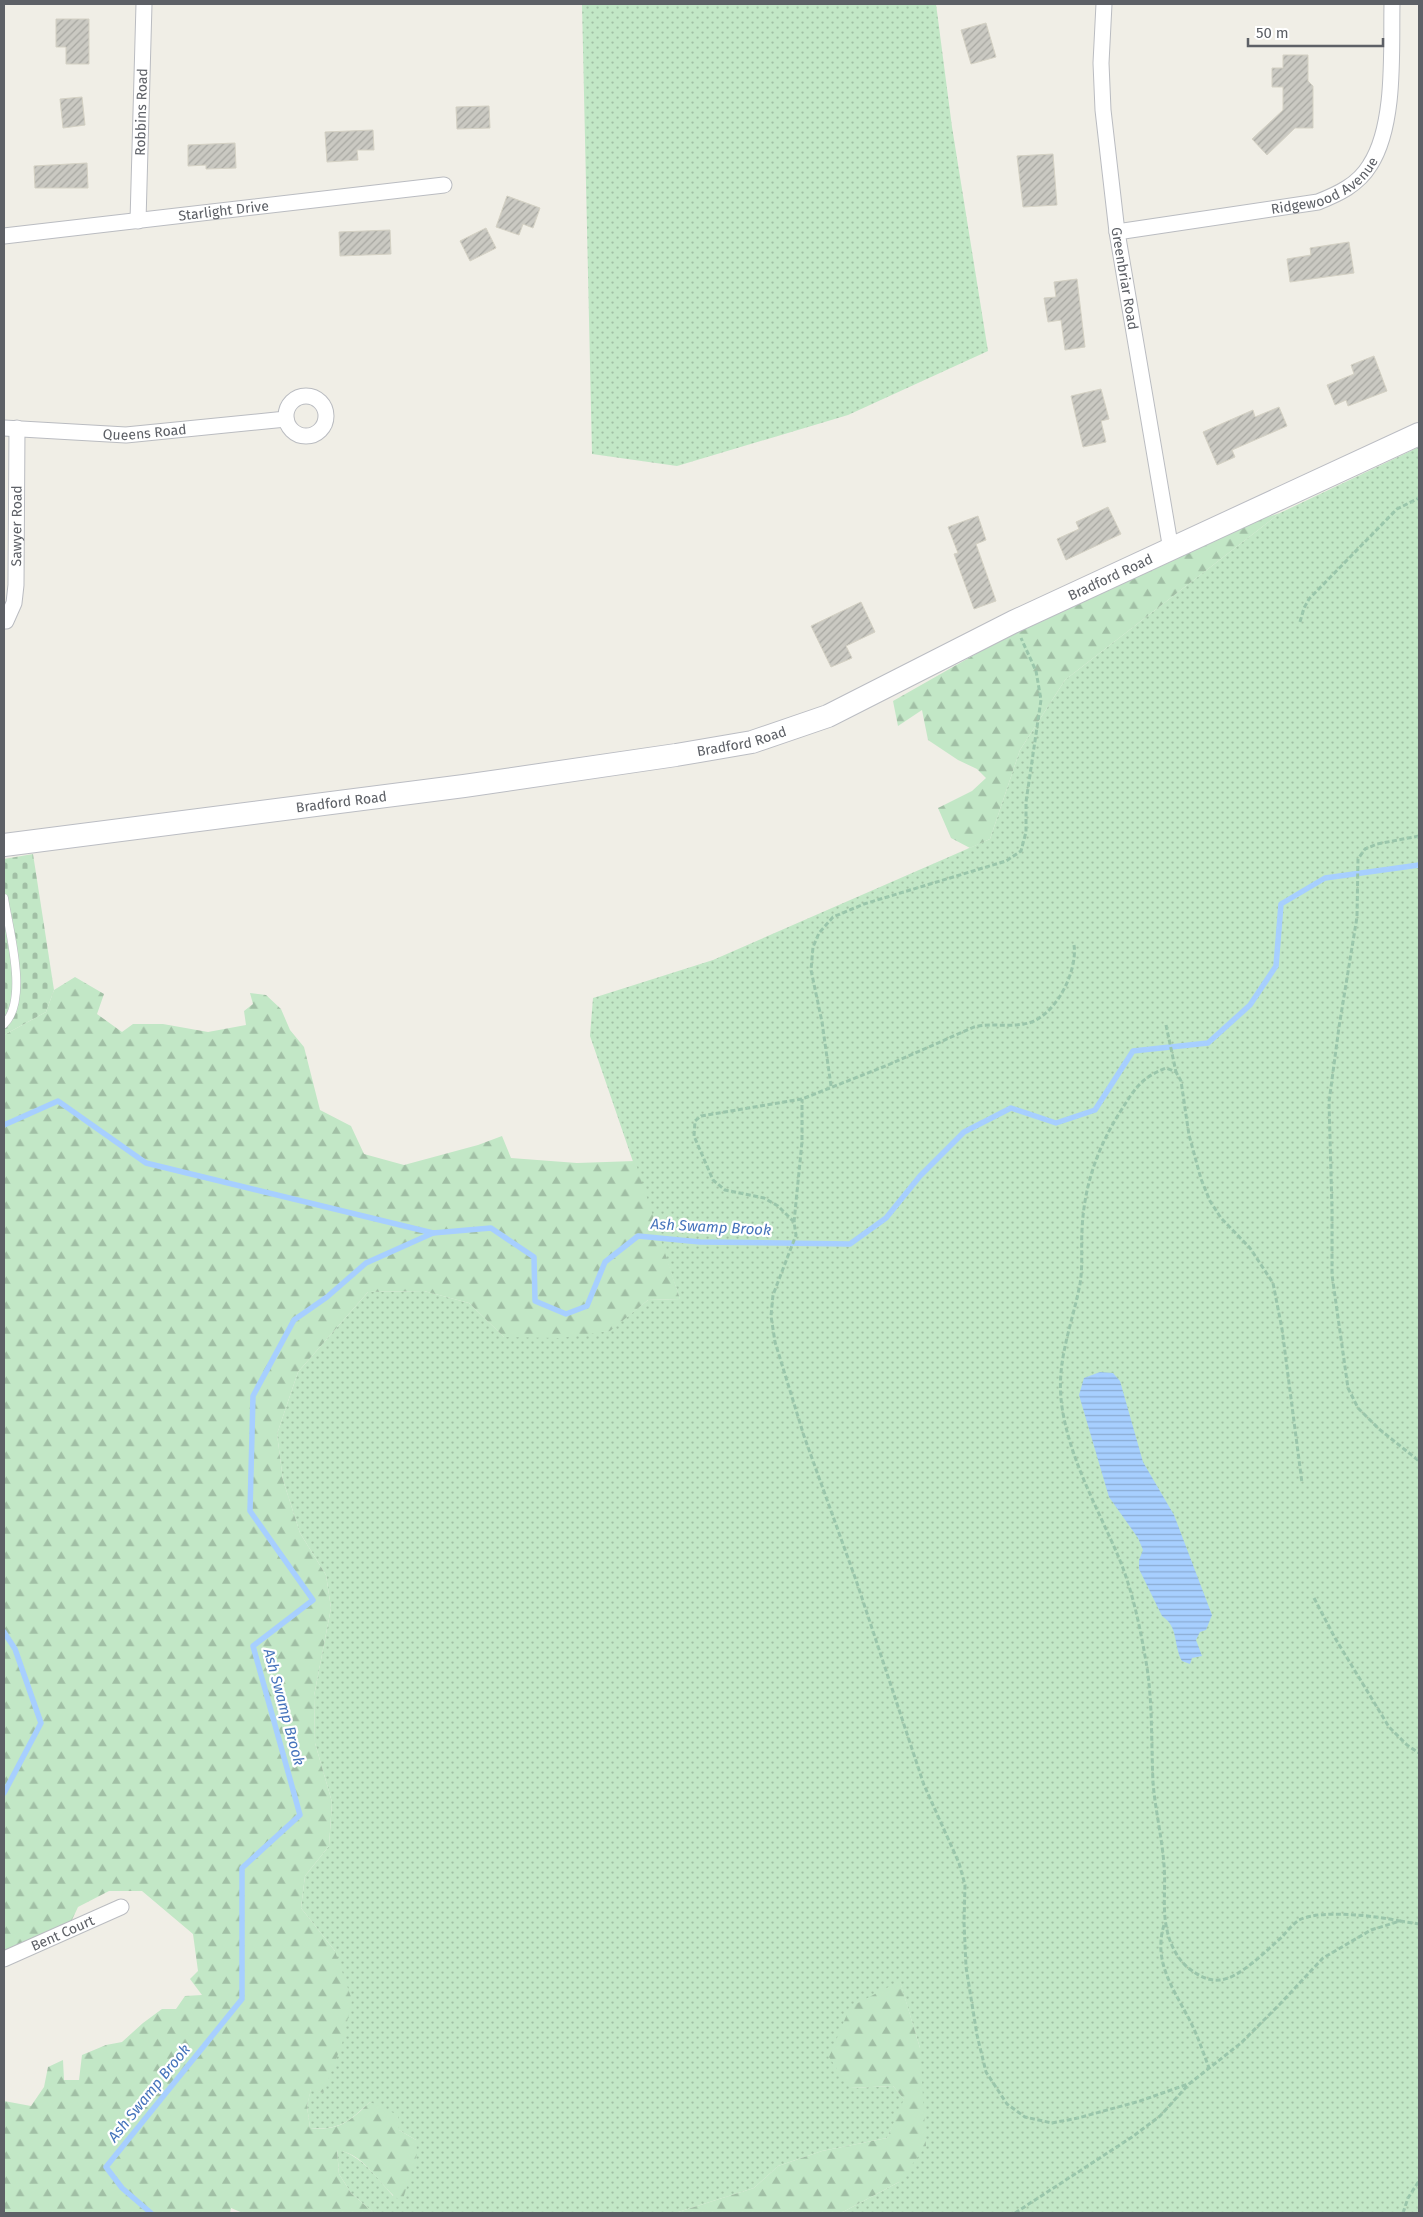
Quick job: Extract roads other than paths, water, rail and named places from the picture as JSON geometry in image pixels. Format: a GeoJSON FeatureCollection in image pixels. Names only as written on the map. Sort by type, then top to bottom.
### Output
{"type":"FeatureCollection","features":[{"type":"Feature","properties":{"kind":"street","name":"Robbins Road"},"geometry":{"type":"LineString","coordinates":[[138,221],[144,4]]}},
{"type":"Feature","properties":{"kind":"street","name":"Greenbriar Road"},"geometry":{"type":"LineString","coordinates":[[1104,4],[1101,63],[1117,232],[1171,550]]}},
{"type":"Feature","properties":{"kind":"street","name":"Ridgewood Avenue"},"geometry":{"type":"LineString","coordinates":[[1117,232],[1318,202],[1340,194],[1356,182],[1370,166],[1384,126],[1391,66],[1392,4]]}},
{"type":"Feature","properties":{"kind":"street","name":"Starlight Drive"},"geometry":{"type":"LineString","coordinates":[[4,236],[444,185]]}},
{"type":"Feature","properties":{"kind":"street","name":"Queens Road"},"geometry":{"type":"LineString","coordinates":[[10,428],[126,435],[286,419]]}},
{"type":"Feature","properties":{"kind":"street","name":"Sawyer Road"},"geometry":{"type":"LineString","coordinates":[[4,622],[14,603],[16,585],[10,428]]}},
{"type":"Feature","properties":{"kind":"street","name":"Bradford Road"},"geometry":{"type":"LineString","coordinates":[[4,845],[464,786],[752,742],[828,716],[1013,622],[1419,434]]}},
{"type":"Feature","properties":{"kind":"street","name":"Bent Court"},"geometry":{"type":"LineString","coordinates":[[4,1959],[121,1908]]}},
{"type":"Feature","properties":{"kind":"lane"},"geometry":{"type":"LineString","coordinates":[[4,898],[17,989],[15,1008],[4,1024]]}},
{"type":"Feature","properties":{"kind":"water"},"geometry":{"type":"Polygon","coordinates":[[[1100,1372],[1113,1373],[1120,1381],[1143,1462],[1174,1515],[1212,1615],[1206,1630],[1200,1632],[1196,1640],[1202,1656],[1192,1658],[1190,1664],[1182,1661],[1171,1625],[1162,1616],[1139,1569],[1139,1560],[1143,1550],[1138,1538],[1109,1497],[1079,1395],[1084,1378],[1100,1372]]]}},
{"type":"Feature","properties":{"kind":"waterway","name":"Ash Swamp Brook"},"geometry":{"type":"LineString","coordinates":[[151,2213],[122,2188],[106,2167],[242,1999],[242,1868],[300,1815],[253,1646],[313,1600],[250,1511],[253,1396],[294,1320],[327,1297],[366,1263],[433,1233],[491,1228],[534,1257],[535,1301],[566,1314],[587,1306],[605,1262],[638,1236],[700,1242],[850,1244],[886,1218],[920,1176],[964,1132],[1011,1108],[1056,1123],[1095,1110],[1133,1051],[1208,1043],[1250,1005],[1276,966],[1281,904],[1325,878],[1419,865]]}},
{"type":"Feature","properties":{"kind":"waterway"},"geometry":{"type":"LineString","coordinates":[[4,1125],[58,1101],[146,1163],[433,1233]]}},
{"type":"Feature","properties":{"kind":"waterway"},"geometry":{"type":"LineString","coordinates":[[4,1632],[15,1649],[41,1723],[4,1793]]}}]}
